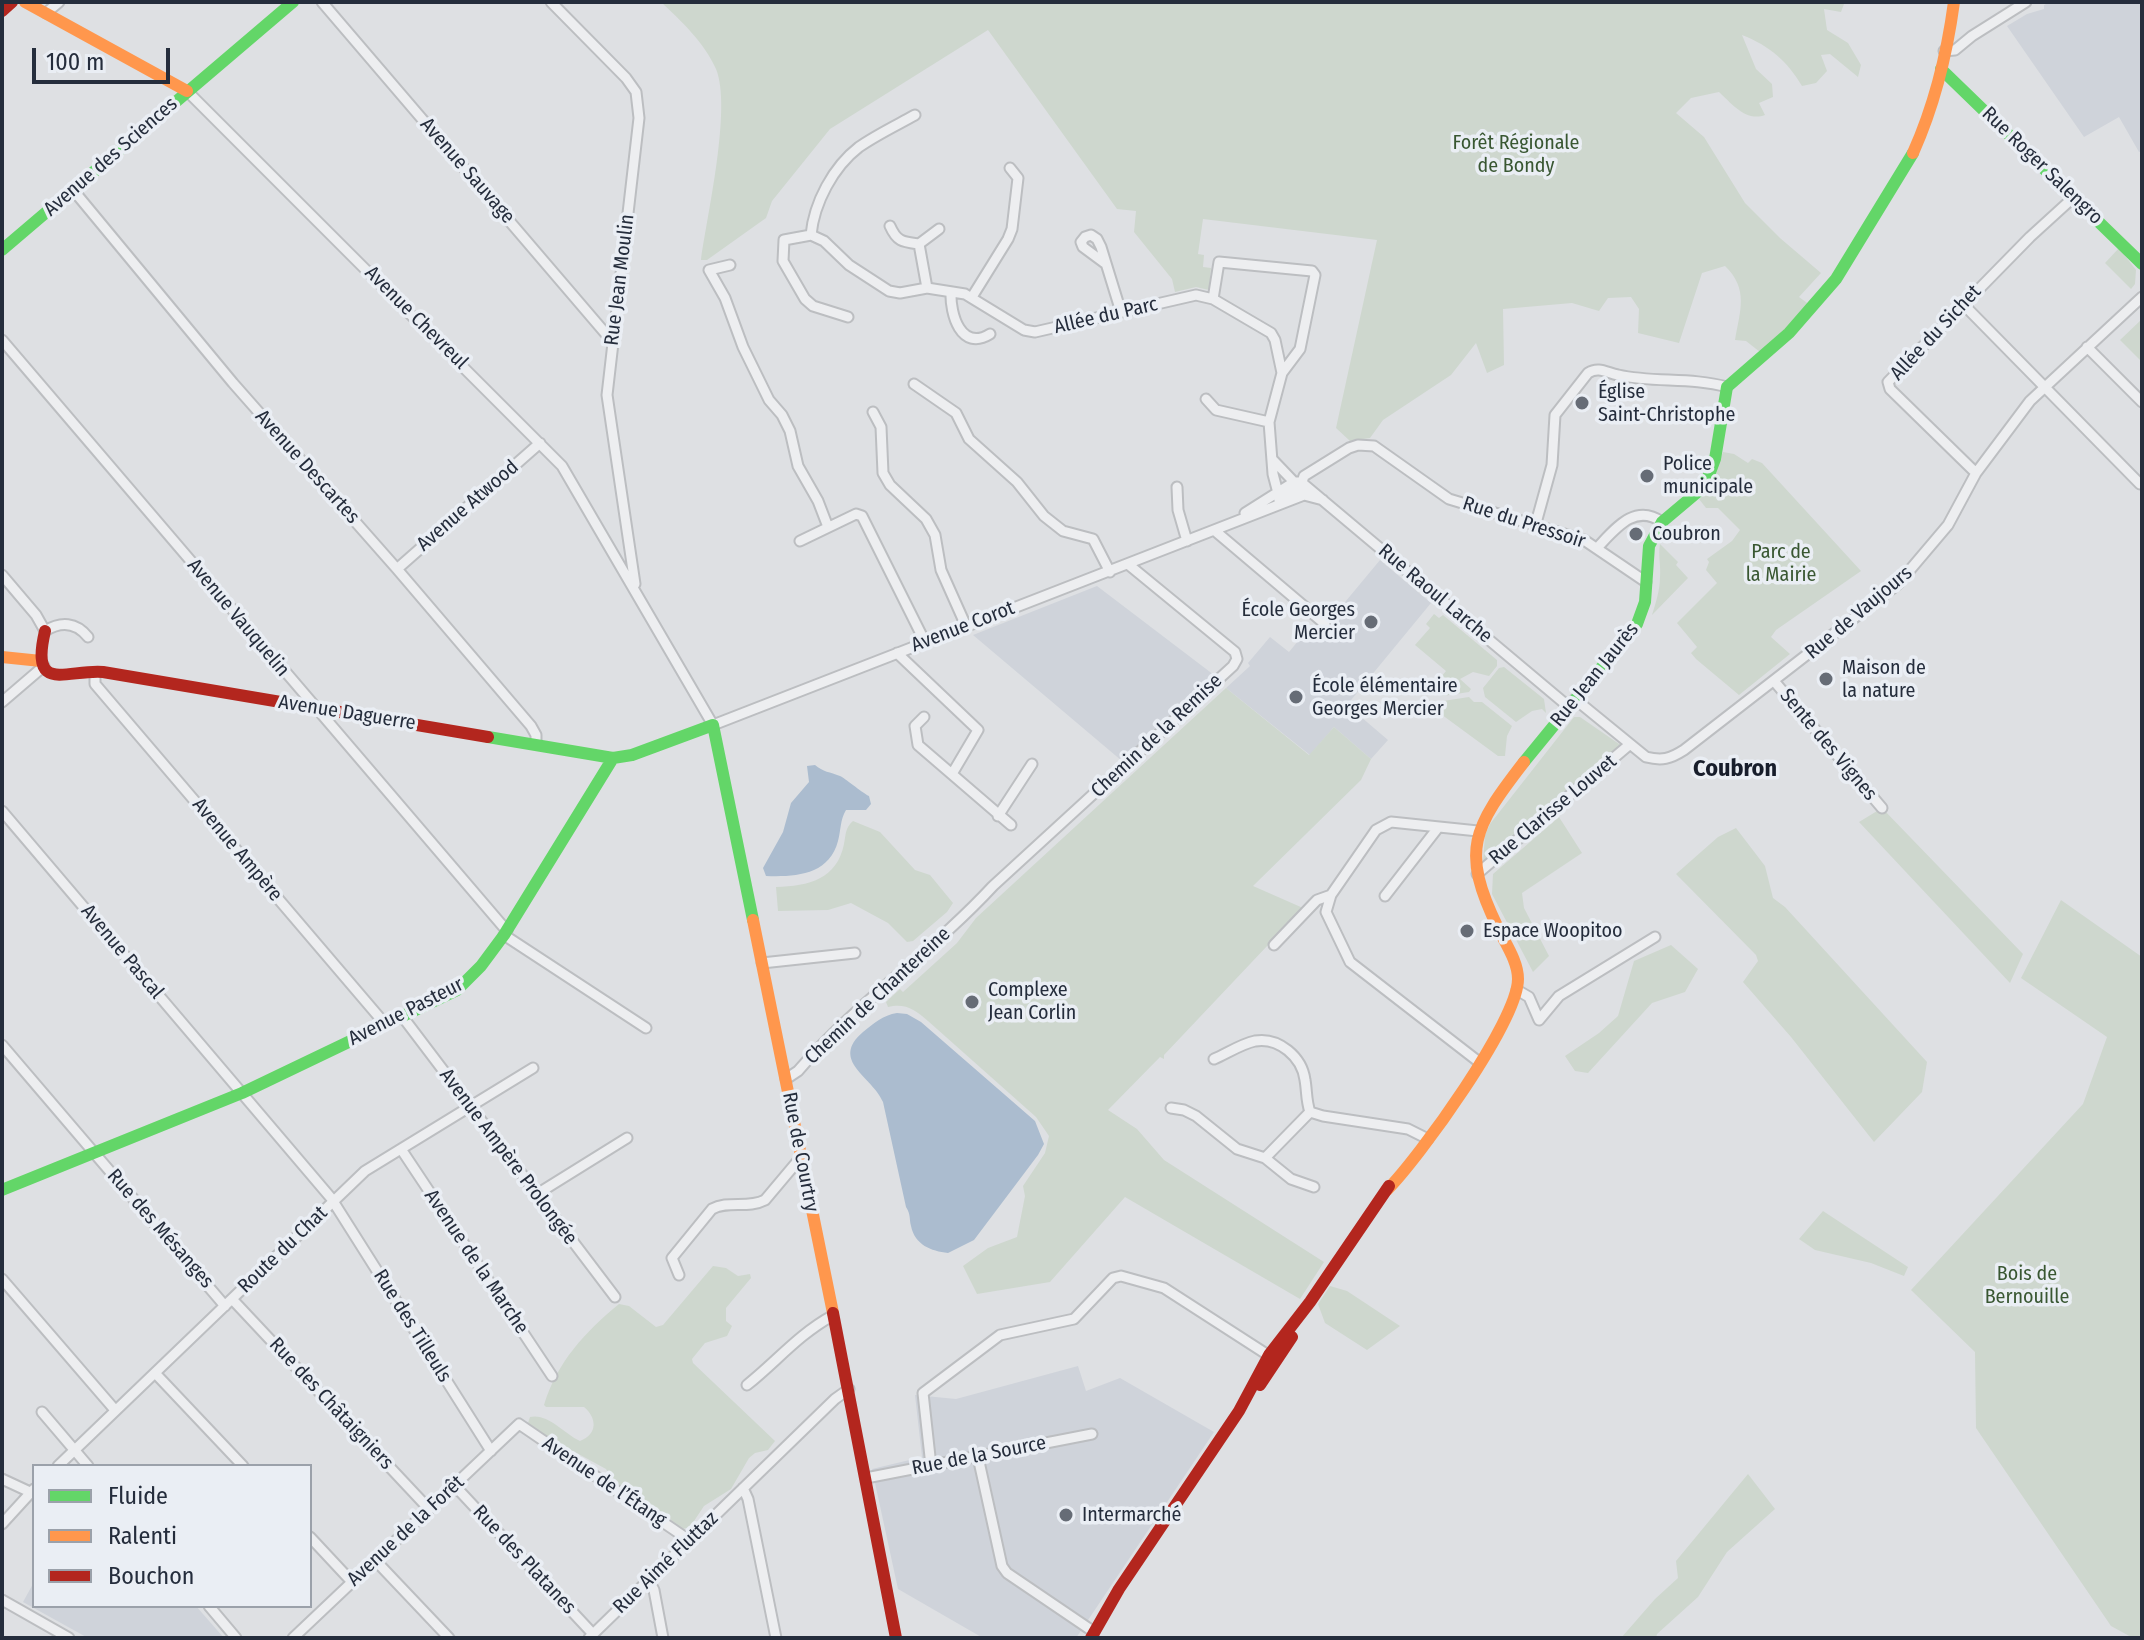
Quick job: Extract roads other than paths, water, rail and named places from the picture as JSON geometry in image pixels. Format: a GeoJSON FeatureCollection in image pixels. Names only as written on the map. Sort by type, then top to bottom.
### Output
{"type":"FeatureCollection","features":[{"type":"Feature","properties":{"kind":"street"},"geometry":{"type":"LineString","coordinates":[[2,11],[12,2]]}},
{"type":"Feature","properties":{"kind":"street","name":"Avenue Chevreul"},"geometry":{"type":"LineString","coordinates":[[25,2],[187,91],[562,466],[713,725]]}},
{"type":"Feature","properties":{"kind":"street"},"geometry":{"type":"LineString","coordinates":[[46,13],[59,2]]}},
{"type":"Feature","properties":{"kind":"street","name":"Avenue des Sciences"},"geometry":{"type":"LineString","coordinates":[[2,250],[293,2]]}},
{"type":"Feature","properties":{"kind":"street","name":"Avenue Sauvage"},"geometry":{"type":"LineString","coordinates":[[322,2],[612,341]]}},
{"type":"Feature","properties":{"kind":"street","name":"Rue Jean Moulin"},"geometry":{"type":"LineString","coordinates":[[551,2],[626,78],[638,101],[607,395],[636,591]]}},
{"type":"Feature","properties":{"kind":"street"},"geometry":{"type":"LineString","coordinates":[[1944,51],[1955,50],[2026,2]]}},
{"type":"Feature","properties":{"kind":"street"},"geometry":{"type":"LineString","coordinates":[[1536,523],[1552,465],[1555,415],[1588,373],[1594,369],[1618,375],[1707,382],[1727,387],[1789,333],[1836,279],[1914,151],[1931,107],[1953,7]]}},
{"type":"Feature","properties":{"kind":"street","name":"Rue Roger Salengro"},"geometry":{"type":"LineString","coordinates":[[1941,69],[2142,264]]}},
{"type":"Feature","properties":{"kind":"street"},"geometry":{"type":"LineString","coordinates":[[848,317],[813,306],[805,299],[783,261],[784,240],[811,235],[818,204],[838,170],[859,148],[915,115]]}},
{"type":"Feature","properties":{"kind":"street"},"geometry":{"type":"LineString","coordinates":[[972,297],[1012,229],[1018,178],[1010,168]]}},
{"type":"Feature","properties":{"kind":"street","name":"Avenue Descartes"},"geometry":{"type":"LineString","coordinates":[[74,191],[233,383],[531,726],[536,735],[536,744]]}},
{"type":"Feature","properties":{"kind":"street","name":"Allée du Sichet"},"geometry":{"type":"LineString","coordinates":[[1976,473],[1890,389],[1888,382],[1963,304],[2075,196]]}},
{"type":"Feature","properties":{"kind":"street"},"geometry":{"type":"LineString","coordinates":[[890,226],[901,242],[919,244],[939,229]]}},
{"type":"Feature","properties":{"kind":"street","name":"Allée du Parc"},"geometry":{"type":"LineString","coordinates":[[811,235],[824,241],[849,265],[889,291],[900,293],[927,288],[972,297],[1024,330],[1035,332],[1196,295],[1213,299]]}},
{"type":"Feature","properties":{"kind":"street"},"geometry":{"type":"LineString","coordinates":[[919,244],[927,288]]}},
{"type":"Feature","properties":{"kind":"street"},"geometry":{"type":"LineString","coordinates":[[1278,493],[1269,422],[1282,373],[1300,349],[1315,275],[1312,271],[1219,262],[1213,299],[1271,333],[1282,373]]}},
{"type":"Feature","properties":{"kind":"street"},"geometry":{"type":"LineString","coordinates":[[1106,264],[1121,312]]}},
{"type":"Feature","properties":{"kind":"street"},"geometry":{"type":"LineString","coordinates":[[730,265],[709,270],[725,298],[743,347],[769,400],[790,431],[798,466],[818,501],[828,527]]}},
{"type":"Feature","properties":{"kind":"street"},"geometry":{"type":"LineString","coordinates":[[951,292],[951,306],[964,334],[980,340],[990,334]]}},
{"type":"Feature","properties":{"kind":"street","name":"Rue de Vaujours"},"geometry":{"type":"LineString","coordinates":[[1629,745],[1646,757],[1660,760],[1672,758],[1898,584],[1948,525],[1992,449],[2045,386],[2142,297]]}},
{"type":"Feature","properties":{"kind":"street"},"geometry":{"type":"LineString","coordinates":[[1963,304],[2140,484]]}},
{"type":"Feature","properties":{"kind":"street","name":"Avenue Vauquelin"},"geometry":{"type":"LineString","coordinates":[[2,340],[506,933],[646,1028]]}},
{"type":"Feature","properties":{"kind":"street"},"geometry":{"type":"LineString","coordinates":[[2087,347],[2142,402]]}},
{"type":"Feature","properties":{"kind":"street"},"geometry":{"type":"LineString","coordinates":[[914,384],[956,413],[969,439],[1017,482],[1044,516],[1063,531],[1093,539],[1110,572]]}},
{"type":"Feature","properties":{"kind":"street","name":"Rue Jean Jaurès"},"geometry":{"type":"LineString","coordinates":[[1517,990],[1518,976],[1514,961],[1484,899],[1477,874],[1474,860],[1478,831],[1494,801],[1637,624],[1645,602],[1649,546],[1662,522],[1700,490],[1709,475],[1715,459],[1727,387]]}},
{"type":"Feature","properties":{"kind":"street"},"geometry":{"type":"LineString","coordinates":[[1206,399],[1216,410],[1269,422]]}},
{"type":"Feature","properties":{"kind":"street"},"geometry":{"type":"LineString","coordinates":[[873,412],[884,440],[881,458],[883,473],[890,485],[926,519],[935,535],[941,570],[966,626]]}},
{"type":"Feature","properties":{"kind":"street","name":"Avenue Atwood"},"geometry":{"type":"LineString","coordinates":[[397,569],[540,443]]}},
{"type":"Feature","properties":{"kind":"street","name":"Rue du Pressoir"},"geometry":{"type":"LineString","coordinates":[[1298,482],[1349,448],[1374,446],[1449,499],[1584,540],[1646,582]]}},
{"type":"Feature","properties":{"kind":"street"},"geometry":{"type":"LineString","coordinates":[[1272,459],[1298,482],[1304,495],[1323,500]]}},
{"type":"Feature","properties":{"kind":"street"},"geometry":{"type":"LineString","coordinates":[[1271,509],[1276,501],[1296,491],[1298,482]]}},
{"type":"Feature","properties":{"kind":"street","name":"Avenue Corot"},"geometry":{"type":"LineString","coordinates":[[1214,530],[1298,482]]}},
{"type":"Feature","properties":{"kind":"street","name":"Rue Raoul Larche"},"geometry":{"type":"LineString","coordinates":[[1298,482],[1572,703],[1629,745]]}},
{"type":"Feature","properties":{"kind":"street"},"geometry":{"type":"LineString","coordinates":[[1177,487],[1178,510],[1187,541]]}},
{"type":"Feature","properties":{"kind":"street","name":"Avenue Corot"},"geometry":{"type":"LineString","coordinates":[[713,725],[1304,495]]}},
{"type":"Feature","properties":{"kind":"street"},"geometry":{"type":"LineString","coordinates":[[800,541],[856,514],[862,516],[925,642]]}},
{"type":"Feature","properties":{"kind":"street"},"geometry":{"type":"LineString","coordinates":[[1597,548],[1615,529],[1637,515],[1649,514],[1662,522]]}},
{"type":"Feature","properties":{"kind":"street"},"geometry":{"type":"LineString","coordinates":[[1214,530],[1325,624]]}},
{"type":"Feature","properties":{"kind":"street"},"geometry":{"type":"LineString","coordinates":[[618,559],[623,561],[631,555]]}},
{"type":"Feature","properties":{"kind":"street","name":"Chemin de la Remise"},"geometry":{"type":"LineString","coordinates":[[970,911],[1237,659],[1235,652],[1129,565]]}},
{"type":"Feature","properties":{"kind":"street"},"geometry":{"type":"LineString","coordinates":[[2,575],[36,615],[45,631]]}},
{"type":"Feature","properties":{"kind":"street"},"geometry":{"type":"LineString","coordinates":[[42,664],[40,645],[45,631],[68,624],[76,626],[88,637]]}},
{"type":"Feature","properties":{"kind":"street"},"geometry":{"type":"LineString","coordinates":[[897,653],[978,730],[952,774]]}},
{"type":"Feature","properties":{"kind":"street"},"geometry":{"type":"LineString","coordinates":[[2,657],[42,664]]}},
{"type":"Feature","properties":{"kind":"street"},"geometry":{"type":"LineString","coordinates":[[2,702],[42,664]]}},
{"type":"Feature","properties":{"kind":"street","name":"Avenue Daguerre"},"geometry":{"type":"LineString","coordinates":[[42,664],[61,676],[88,672],[613,758]]}},
{"type":"Feature","properties":{"kind":"street","name":"Avenue Ampère"},"geometry":{"type":"LineString","coordinates":[[88,672],[385,1024]]}},
{"type":"Feature","properties":{"kind":"street","name":"Sente des Vignes"},"geometry":{"type":"LineString","coordinates":[[1774,681],[1882,808]]}},
{"type":"Feature","properties":{"kind":"street"},"geometry":{"type":"LineString","coordinates":[[924,717],[915,726],[918,745],[1011,825]]}},
{"type":"Feature","properties":{"kind":"street"},"geometry":{"type":"LineString","coordinates":[[613,758],[632,755],[713,725]]}},
{"type":"Feature","properties":{"kind":"street","name":"Rue de Courtry"},"geometry":{"type":"LineString","coordinates":[[713,725],[849,1389],[896,1638]]}},
{"type":"Feature","properties":{"kind":"street","name":"Rue Clarisse Louvet"},"geometry":{"type":"LineString","coordinates":[[1477,874],[1629,745]]}},
{"type":"Feature","properties":{"kind":"street","name":"Avenue Pasteur"},"geometry":{"type":"LineString","coordinates":[[2,1190],[242,1093],[467,983],[506,933],[613,758]]}},
{"type":"Feature","properties":{"kind":"street"},"geometry":{"type":"LineString","coordinates":[[998,816],[1032,764]]}},
{"type":"Feature","properties":{"kind":"street","name":"Avenue Pascal"},"geometry":{"type":"LineString","coordinates":[[2,811],[334,1201]]}},
{"type":"Feature","properties":{"kind":"street"},"geometry":{"type":"LineString","coordinates":[[1478,831],[1391,822],[1376,830],[1331,895],[1326,912],[1350,962],[1479,1062]]}},
{"type":"Feature","properties":{"kind":"street"},"geometry":{"type":"LineString","coordinates":[[1385,896],[1437,829]]}},
{"type":"Feature","properties":{"kind":"street"},"geometry":{"type":"LineString","coordinates":[[1274,945],[1317,900],[1331,895]]}},
{"type":"Feature","properties":{"kind":"street","name":"Chemin de Chantereine"},"geometry":{"type":"LineString","coordinates":[[786,1079],[970,911]]}},
{"type":"Feature","properties":{"kind":"street"},"geometry":{"type":"LineString","coordinates":[[978,1457],[1002,1566],[1089,1634],[1116,1582],[1159,1528],[1310,1302],[1479,1062],[1506,1020],[1517,990],[1529,997],[1539,1020],[1559,996],[1655,937]]}},
{"type":"Feature","properties":{"kind":"street"},"geometry":{"type":"LineString","coordinates":[[762,963],[855,953]]}},
{"type":"Feature","properties":{"kind":"street","name":"Avenue Ampère Prolongée"},"geometry":{"type":"LineString","coordinates":[[402,1016],[615,1297]]}},
{"type":"Feature","properties":{"kind":"street"},"geometry":{"type":"LineString","coordinates":[[1214,1059],[1254,1041],[1268,1041],[1282,1046],[1293,1054],[1301,1067],[1310,1112]]}},
{"type":"Feature","properties":{"kind":"street","name":"Rue des Mésanges"},"geometry":{"type":"LineString","coordinates":[[2,1045],[228,1302]]}},
{"type":"Feature","properties":{"kind":"street","name":"Route du Chat"},"geometry":{"type":"LineString","coordinates":[[60,1464],[365,1171],[533,1068]]}},
{"type":"Feature","properties":{"kind":"street"},"geometry":{"type":"LineString","coordinates":[[1171,1108],[1196,1116],[1237,1149],[1265,1158],[1291,1179],[1314,1187]]}},
{"type":"Feature","properties":{"kind":"street"},"geometry":{"type":"LineString","coordinates":[[1310,1112],[1408,1129],[1425,1136]]}},
{"type":"Feature","properties":{"kind":"street"},"geometry":{"type":"LineString","coordinates":[[1265,1158],[1310,1112]]}},
{"type":"Feature","properties":{"kind":"street"},"geometry":{"type":"LineString","coordinates":[[537,1194],[627,1138]]}},
{"type":"Feature","properties":{"kind":"street","name":"Avenue de la Marche"},"geometry":{"type":"LineString","coordinates":[[401,1149],[552,1376]]}},
{"type":"Feature","properties":{"kind":"street"},"geometry":{"type":"LineString","coordinates":[[679,1275],[672,1258],[712,1209],[718,1205],[757,1204],[765,1200],[802,1156]]}},
{"type":"Feature","properties":{"kind":"street","name":"Rue des Tilleuls"},"geometry":{"type":"LineString","coordinates":[[334,1201],[491,1451]]}},
{"type":"Feature","properties":{"kind":"street"},"geometry":{"type":"LineString","coordinates":[[931,1466],[923,1393],[1000,1335],[1074,1319],[1113,1278],[1121,1276],[1164,1288],[1273,1358]]}},
{"type":"Feature","properties":{"kind":"street"},"geometry":{"type":"LineString","coordinates":[[2,1279],[115,1410]]}},
{"type":"Feature","properties":{"kind":"street","name":"Rue des Châtaigniers"},"geometry":{"type":"LineString","coordinates":[[228,1302],[429,1509]]}},
{"type":"Feature","properties":{"kind":"street"},"geometry":{"type":"LineString","coordinates":[[747,1385],[805,1333],[832,1316]]}},
{"type":"Feature","properties":{"kind":"street"},"geometry":{"type":"LineString","coordinates":[[155,1373],[241,1464]]}},
{"type":"Feature","properties":{"kind":"street","name":"Rue Aimé Fluttaz"},"geometry":{"type":"LineString","coordinates":[[591,1636],[849,1389]]}},
{"type":"Feature","properties":{"kind":"street"},"geometry":{"type":"LineString","coordinates":[[42,1412],[86,1463]]}},
{"type":"Feature","properties":{"kind":"street","name":"Avenue de la Forêt"},"geometry":{"type":"LineString","coordinates":[[293,1638],[519,1424]]}},
{"type":"Feature","properties":{"kind":"street","name":"Avenue de l’Étang"},"geometry":{"type":"LineString","coordinates":[[519,1424],[689,1540]]}},
{"type":"Feature","properties":{"kind":"street","name":"Rue de la Source"},"geometry":{"type":"LineString","coordinates":[[866,1478],[1092,1434]]}},
{"type":"Feature","properties":{"kind":"street"},"geometry":{"type":"LineString","coordinates":[[2,1479],[32,1490],[2,1524]]}},
{"type":"Feature","properties":{"kind":"street","name":"Rue des Platanes"},"geometry":{"type":"LineString","coordinates":[[454,1485],[591,1636]]}},
{"type":"Feature","properties":{"kind":"street"},"geometry":{"type":"LineString","coordinates":[[743,1488],[748,1499],[776,1638]]}},
{"type":"Feature","properties":{"kind":"street"},"geometry":{"type":"LineString","coordinates":[[312,1539],[352,1582]]}},
{"type":"Feature","properties":{"kind":"street"},"geometry":{"type":"LineString","coordinates":[[375,1560],[449,1638]]}},
{"type":"Feature","properties":{"kind":"street"},"geometry":{"type":"LineString","coordinates":[[648,1579],[654,1590],[663,1638]]}},
{"type":"Feature","properties":{"kind":"street"},"geometry":{"type":"LineString","coordinates":[[2,1600],[69,1638]]}},
{"type":"Feature","properties":{"kind":"street"},"geometry":{"type":"LineString","coordinates":[[211,1608],[236,1638]]}},
{"type":"Feature","properties":{"kind":"water"},"geometry":{"type":"Polygon","coordinates":[[[815,765],[846,779],[869,796],[871,804],[866,810],[846,810],[834,852],[819,867],[789,876],[766,876],[763,868],[783,832],[791,803],[809,782],[807,766],[815,765]]]}},
{"type":"Feature","properties":{"kind":"water"},"geometry":{"type":"Polygon","coordinates":[[[897,1013],[907,1014],[921,1022],[1035,1121],[1044,1144],[974,1240],[948,1253],[925,1246],[913,1233],[883,1102],[856,1068],[850,1052],[863,1032],[883,1018],[897,1013]]]}},
{"type":"Feature","properties":{"kind":"place","name":"Église Saint-Christophe"},"geometry":{"type":"Point","coordinates":[1582,403]}},
{"type":"Feature","properties":{"kind":"place","name":"Police municipale"},"geometry":{"type":"Point","coordinates":[1647,476]}},
{"type":"Feature","properties":{"kind":"place","name":"Coubron"},"geometry":{"type":"Point","coordinates":[1636,534]}},
{"type":"Feature","properties":{"kind":"place","name":"École Georges Mercier"},"geometry":{"type":"Point","coordinates":[1371,622]}},
{"type":"Feature","properties":{"kind":"place","name":"Maison de la nature"},"geometry":{"type":"Point","coordinates":[1826,679]}},
{"type":"Feature","properties":{"kind":"place","name":"École élémentaire Georges Mercier"},"geometry":{"type":"Point","coordinates":[1296,697]}},
{"type":"Feature","properties":{"kind":"place","name":"Espace Woopitoo"},"geometry":{"type":"Point","coordinates":[1467,931]}},
{"type":"Feature","properties":{"kind":"place","name":"Complexe Jean Corlin"},"geometry":{"type":"Point","coordinates":[972,1002]}},
{"type":"Feature","properties":{"kind":"place","name":"Intermarché"},"geometry":{"type":"Point","coordinates":[1066,1515]}},
{"type":"Feature","properties":{"kind":"district","name":"Coubron"},"geometry":{"type":"Point","coordinates":[1735,769]}},
{"type":"Feature","properties":{"kind":"park label","name":"Forêt Régionale de Bondy"},"geometry":{"type":"Point","coordinates":[1516,154]}},
{"type":"Feature","properties":{"kind":"park label","name":"Parc de la Mairie"},"geometry":{"type":"Point","coordinates":[1781,564]}},
{"type":"Feature","properties":{"kind":"park label","name":"Bois de Bernouille"},"geometry":{"type":"Point","coordinates":[2027,1286]}}]}
